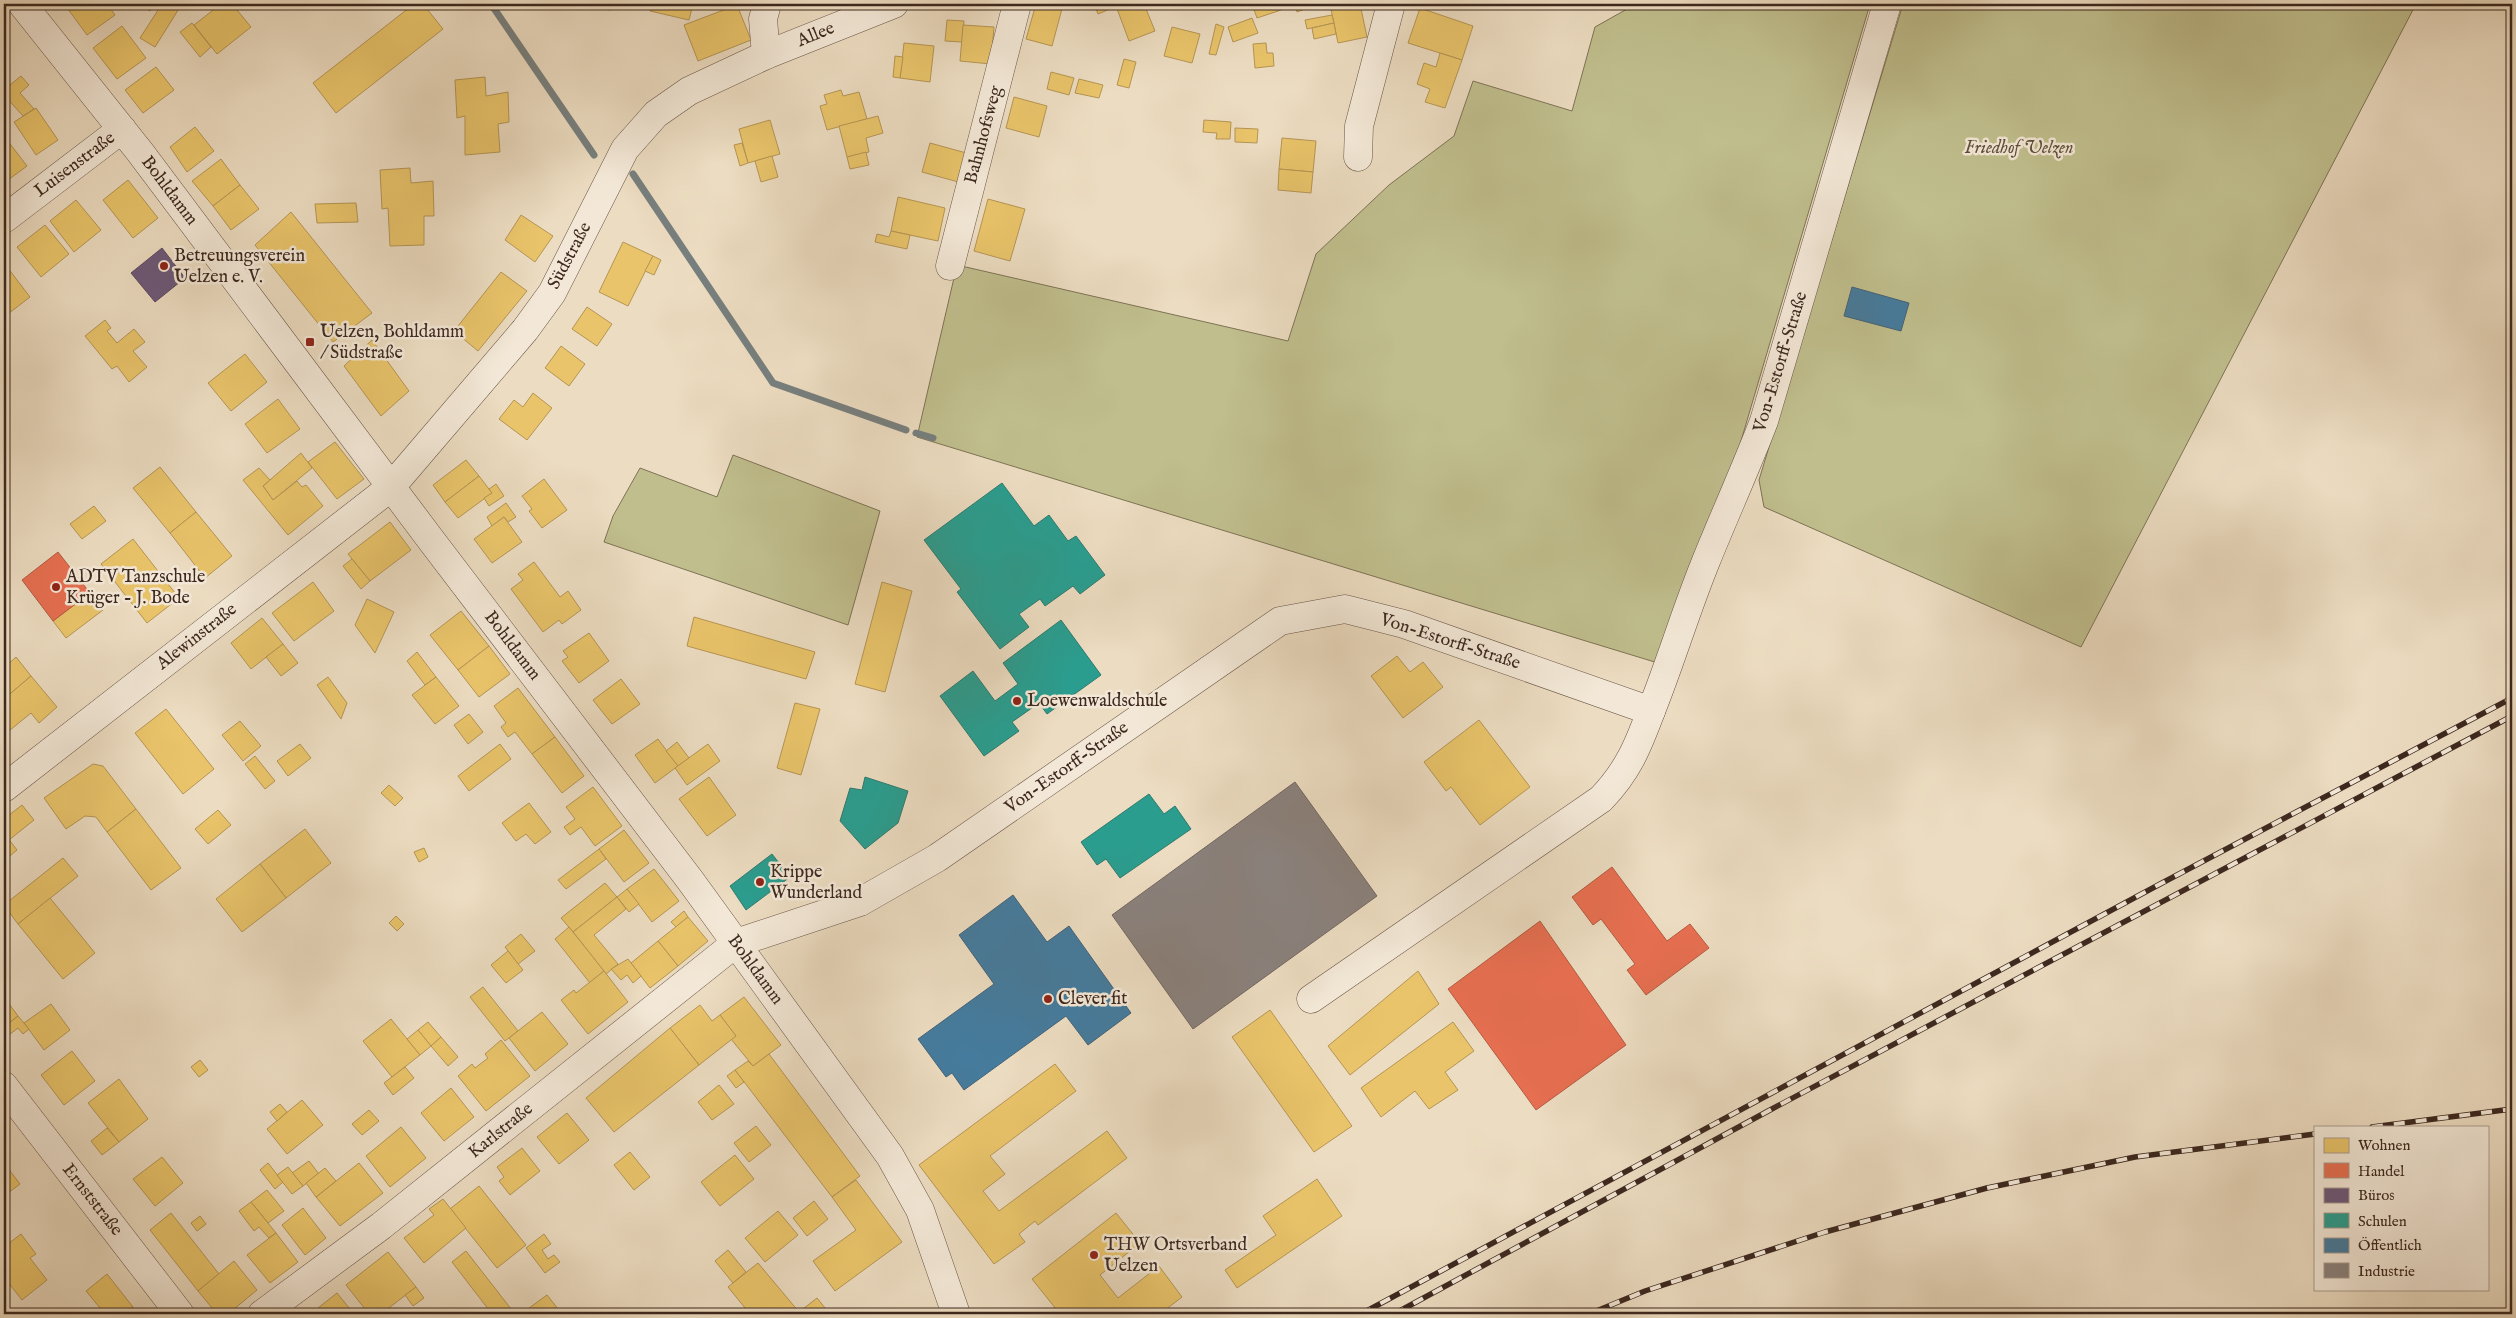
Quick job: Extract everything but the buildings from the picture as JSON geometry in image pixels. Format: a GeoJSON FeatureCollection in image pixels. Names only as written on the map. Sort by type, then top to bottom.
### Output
{"type":"FeatureCollection","features":[{"type":"Feature","properties":{"kind":"street","name":"Bohldamm"},"geometry":{"type":"LineString","coordinates":[[22,4],[122,129],[736,943],[905,1179],[920,1210],[956,1314]]}},
{"type":"Feature","properties":{"kind":"street"},"geometry":{"type":"LineString","coordinates":[[766,55],[763,19],[767,4]]}},
{"type":"Feature","properties":{"kind":"street","name":"Allee"},"geometry":{"type":"LineString","coordinates":[[766,55],[894,4]]}},
{"type":"Feature","properties":{"kind":"street","name":"Bahnhofsweg"},"geometry":{"type":"LineString","coordinates":[[950,266],[1017,4]]}},
{"type":"Feature","properties":{"kind":"street"},"geometry":{"type":"LineString","coordinates":[[1358,157],[1359,126],[1391,4]]}},
{"type":"Feature","properties":{"kind":"street","name":"Von-Estorff-Straße"},"geometry":{"type":"LineString","coordinates":[[1311,999],[1601,799],[1619,781],[1634,755],[1672,659],[1705,562],[1746,470],[1764,421],[1887,4]]}},
{"type":"Feature","properties":{"kind":"street","name":"Südstraße"},"geometry":{"type":"LineString","coordinates":[[391,487],[526,330],[552,293],[625,149],[656,114],[689,91],[766,55]]}},
{"type":"Feature","properties":{"kind":"street","name":"Luisenstraße"},"geometry":{"type":"LineString","coordinates":[[4,219],[122,129]]}},
{"type":"Feature","properties":{"kind":"street","name":"Alewinstraße"},"geometry":{"type":"LineString","coordinates":[[4,788],[391,487]]}},
{"type":"Feature","properties":{"kind":"street","name":"Von-Estorff-Straße"},"geometry":{"type":"LineString","coordinates":[[736,943],[860,902],[898,882],[937,858],[1280,620],[1345,609],[1354,611],[1404,624],[1651,711]]}},
{"type":"Feature","properties":{"kind":"street","name":"Karlstraße"},"geometry":{"type":"LineString","coordinates":[[262,1314],[381,1226],[736,943]]}},
{"type":"Feature","properties":{"kind":"street","name":"Ernststraße"},"geometry":{"type":"LineString","coordinates":[[7,1097],[180,1314]]}},
{"type":"Feature","properties":{"kind":"green space"},"geometry":{"type":"Polygon","coordinates":[[[1636,4],[1870,4],[1738,451],[1658,663],[917,437],[957,265],[1288,341],[1316,254],[1389,185],[1454,136],[1473,81],[1572,111],[1595,27],[1636,4]]]}},
{"type":"Feature","properties":{"kind":"green space","name":"Friedhof Uelzen"},"geometry":{"type":"Polygon","coordinates":[[[1903,4],[2416,4],[2081,647],[1764,507],[1759,480],[1903,4]]]}},
{"type":"Feature","properties":{"kind":"green space"},"geometry":{"type":"Polygon","coordinates":[[[733,455],[880,511],[848,625],[604,542],[613,516],[640,468],[717,497],[733,455]]]}},
{"type":"Feature","properties":{"kind":"waterway"},"geometry":{"type":"LineString","coordinates":[[491,4],[594,155]]}},
{"type":"Feature","properties":{"kind":"waterway"},"geometry":{"type":"LineString","coordinates":[[633,174],[773,383],[906,430]]}},
{"type":"Feature","properties":{"kind":"waterway"},"geometry":{"type":"LineString","coordinates":[[916,433],[933,438]]}},
{"type":"Feature","properties":{"kind":"railway"},"geometry":{"type":"LineString","coordinates":[[1361,1314],[2162,883],[2512,698]]}},
{"type":"Feature","properties":{"kind":"railway"},"geometry":{"type":"LineString","coordinates":[[1394,1314],[1770,1110],[2512,716]]}},
{"type":"Feature","properties":{"kind":"railway"},"geometry":{"type":"LineString","coordinates":[[2380,1126],[2512,1109]]}},
{"type":"Feature","properties":{"kind":"railway"},"geometry":{"type":"LineString","coordinates":[[1589,1314],[1645,1291],[1825,1232],[1987,1188],[2135,1157],[2314,1134]]}},
{"type":"Feature","properties":{"kind":"place","name":"Betreuungsverein Uelzen e. V."},"geometry":{"type":"Point","coordinates":[164,266]}},
{"type":"Feature","properties":{"kind":"place","name":"Uelzen, Bohldamm / Südstraße"},"geometry":{"type":"Point","coordinates":[310,342]}},
{"type":"Feature","properties":{"kind":"place","name":"ADTV Tanzschule Krüger - J. Bode"},"geometry":{"type":"Point","coordinates":[56,587]}},
{"type":"Feature","properties":{"kind":"place","name":"Loewenwaldschule"},"geometry":{"type":"Point","coordinates":[1017,701]}},
{"type":"Feature","properties":{"kind":"place","name":"Krippe Wunderland"},"geometry":{"type":"Point","coordinates":[760,882]}},
{"type":"Feature","properties":{"kind":"place","name":"Clever fit"},"geometry":{"type":"Point","coordinates":[1048,999]}},
{"type":"Feature","properties":{"kind":"place","name":"THW Ortsverband Uelzen"},"geometry":{"type":"Point","coordinates":[1094,1255]}}]}
